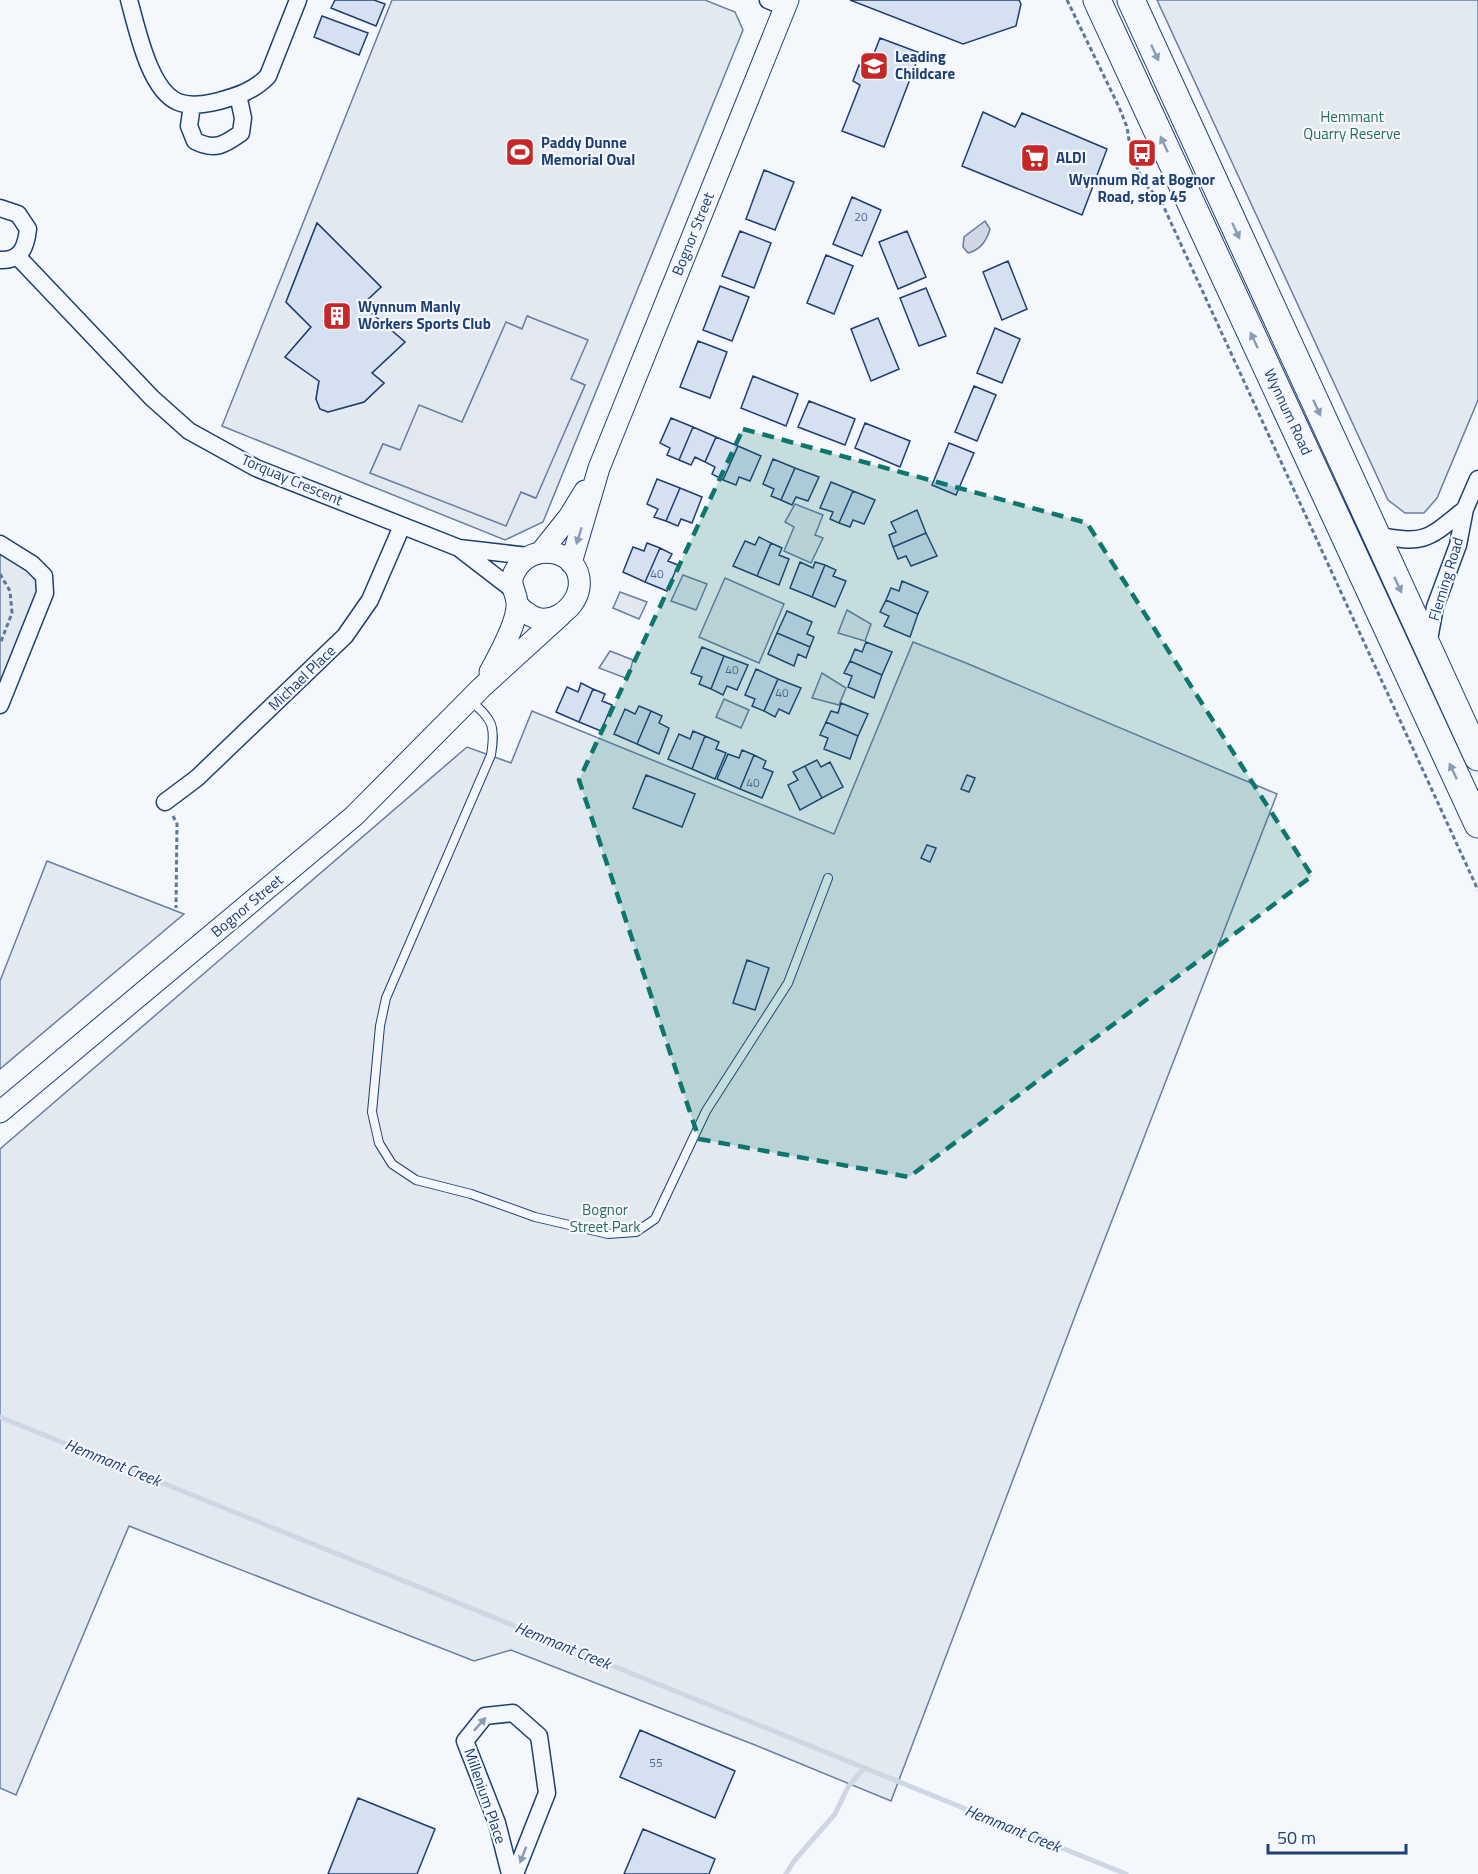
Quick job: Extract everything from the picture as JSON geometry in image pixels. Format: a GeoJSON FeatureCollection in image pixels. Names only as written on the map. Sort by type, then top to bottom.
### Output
{"type":"FeatureCollection","features":[{"type":"Feature","properties":{"kind":"main road","name":"Wynnum Road"},"geometry":{"type":"LineString","coordinates":[[1097,0],[1478,824]]}},
{"type":"Feature","properties":{"kind":"main road","name":"Wynnum Road"},"geometry":{"type":"LineString","coordinates":[[1131,0],[1478,757]]}},
{"type":"Feature","properties":{"kind":"street"},"geometry":{"type":"LineString","coordinates":[[129,0],[152,74],[166,93],[177,101],[192,105],[238,95],[253,89],[268,76],[298,0]]}},
{"type":"Feature","properties":{"kind":"street","name":"Bognor Street"},"geometry":{"type":"LineString","coordinates":[[0,1112],[354,816],[476,694],[574,603],[579,588],[578,575],[571,563],[599,468],[780,2]]}},
{"type":"Feature","properties":{"kind":"street"},"geometry":{"type":"LineString","coordinates":[[192,105],[189,126],[195,141],[207,147],[225,144],[242,133],[243,118],[238,95]]}},
{"type":"Feature","properties":{"kind":"street"},"geometry":{"type":"LineString","coordinates":[[0,208],[18,214],[28,229],[26,246],[17,256],[4,261],[0,260]]}},
{"type":"Feature","properties":{"kind":"street","name":"Torquay Crescent"},"geometry":{"type":"LineString","coordinates":[[17,256],[152,398],[189,430],[256,468],[459,548],[535,554]]}},
{"type":"Feature","properties":{"kind":"street","name":"Bognor Street"},"geometry":{"type":"LineString","coordinates":[[476,694],[507,641],[514,596],[515,571],[535,554],[569,517],[599,468]]}},
{"type":"Feature","properties":{"kind":"street","name":"Fleming Road"},"geometry":{"type":"LineString","coordinates":[[1427,648],[1435,607],[1458,545],[1465,509],[1478,478]]}},
{"type":"Feature","properties":{"kind":"street","name":"Fleming Road"},"geometry":{"type":"LineString","coordinates":[[1375,535],[1418,540],[1440,530],[1465,509]]}},
{"type":"Feature","properties":{"kind":"street","name":"Michael Place"},"geometry":{"type":"LineString","coordinates":[[165,802],[197,778],[345,636],[370,600],[402,526]]}},
{"type":"Feature","properties":{"kind":"street"},"geometry":{"type":"LineString","coordinates":[[0,544],[32,564],[44,576],[45,593],[0,705]]}},
{"type":"Feature","properties":{"kind":"street","name":"Torquay Crescent"},"geometry":{"type":"LineString","coordinates":[[459,548],[514,596]]}},
{"type":"Feature","properties":{"kind":"street"},"geometry":{"type":"LineString","coordinates":[[535,554],[560,555],[571,563]]}},
{"type":"Feature","properties":{"kind":"street"},"geometry":{"type":"LineString","coordinates":[[514,596],[526,613],[532,616],[544,619],[561,615]]}},
{"type":"Feature","properties":{"kind":"street","name":"Millenium Place"},"geometry":{"type":"LineString","coordinates":[[510,1874],[497,1823],[465,1740],[486,1716],[513,1713],[539,1736],[547,1793],[515,1874]]}},
{"type":"Feature","properties":{"kind":"lane"},"geometry":{"type":"LineString","coordinates":[[476,694],[489,717],[494,735],[491,755],[386,998],[380,1026],[372,1112],[379,1143],[392,1164],[416,1180],[471,1194],[535,1217],[608,1234],[636,1232],[655,1219],[706,1111],[788,983],[828,878]]}},
{"type":"Feature","properties":{"kind":"path"},"geometry":{"type":"LineString","coordinates":[[1067,0],[1123,117],[1131,153],[1143,182],[1161,201],[1478,890]]}},
{"type":"Feature","properties":{"kind":"path"},"geometry":{"type":"LineString","coordinates":[[0,574],[10,591],[12,613],[0,644]]}},
{"type":"Feature","properties":{"kind":"path"},"geometry":{"type":"LineString","coordinates":[[165,802],[177,824],[176,908]]}},
{"type":"Feature","properties":{"kind":"highlighted area"},"geometry":{"type":"Polygon","coordinates":[[[743,429],[1087,523],[1312,876],[909,1177],[699,1139],[579,780],[743,429]]]}},
{"type":"Feature","properties":{"kind":"green space"},"geometry":{"type":"Polygon","coordinates":[[[392,0],[705,0],[735,12],[743,30],[543,522],[505,540],[222,426],[392,0]],[[317,223],[286,302],[311,327],[285,357],[319,381],[316,399],[320,409],[328,412],[364,402],[384,383],[372,373],[405,342],[362,305],[381,287],[317,223]],[[528,316],[522,329],[506,323],[462,422],[399,450],[383,444],[370,473],[521,492],[535,498],[585,385],[570,379],[528,316]]]}},
{"type":"Feature","properties":{"kind":"green space","name":"Hemmant Quarry Reserve"},"geometry":{"type":"Polygon","coordinates":[[[1157,0],[1478,0],[1478,400],[1437,498],[1424,513],[1405,513],[1388,500],[1157,0]]]}},
{"type":"Feature","properties":{"kind":"green space"},"geometry":{"type":"Polygon","coordinates":[[[0,544],[44,576],[0,705],[0,544]]]}},
{"type":"Feature","properties":{"kind":"green space"},"geometry":{"type":"Polygon","coordinates":[[[725,578],[784,604],[759,663],[699,637],[725,578]]]}},
{"type":"Feature","properties":{"kind":"green space","name":"Bognor Street Park"},"geometry":{"type":"Polygon","coordinates":[[[913,642],[1277,794],[891,1801],[755,1745],[511,1650],[474,1661],[129,1526],[16,1795],[0,1788],[0,1149],[467,747],[511,763],[532,711],[834,834],[913,642]]]}},
{"type":"Feature","properties":{"kind":"green space"},"geometry":{"type":"Polygon","coordinates":[[[47,861],[184,914],[0,1069],[0,981],[47,861]]]}},
{"type":"Feature","properties":{"kind":"shaded area"},"geometry":{"type":"Polygon","coordinates":[[[985,221],[990,229],[987,237],[979,247],[968,253],[963,247],[964,237],[985,221]]]}},
{"type":"Feature","properties":{"kind":"shaded area"},"geometry":{"type":"Polygon","coordinates":[[[527,316],[588,340],[571,379],[585,385],[536,498],[521,492],[506,526],[370,473],[383,444],[400,450],[419,405],[462,422],[506,322],[522,329],[527,316]]]}},
{"type":"Feature","properties":{"kind":"shaded area"},"geometry":{"type":"Polygon","coordinates":[[[795,504],[823,515],[815,535],[823,538],[811,563],[784,551],[794,527],[785,522],[795,504]]]}},
{"type":"Feature","properties":{"kind":"shaded area"},"geometry":{"type":"Polygon","coordinates":[[[683,575],[707,584],[696,610],[671,601],[683,575]]]}},
{"type":"Feature","properties":{"kind":"shaded area"},"geometry":{"type":"Polygon","coordinates":[[[620,592],[647,602],[639,619],[613,608],[620,592]]]}},
{"type":"Feature","properties":{"kind":"shaded area"},"geometry":{"type":"Polygon","coordinates":[[[847,610],[871,624],[865,641],[838,633],[847,610]]]}},
{"type":"Feature","properties":{"kind":"shaded area"},"geometry":{"type":"Polygon","coordinates":[[[610,651],[633,660],[628,679],[599,668],[610,651]]]}},
{"type":"Feature","properties":{"kind":"shaded area"},"geometry":{"type":"Polygon","coordinates":[[[822,673],[846,688],[839,705],[812,698],[822,673]]]}},
{"type":"Feature","properties":{"kind":"shaded area"},"geometry":{"type":"Polygon","coordinates":[[[724,699],[749,710],[741,728],[716,717],[724,699]]]}},
{"type":"Feature","properties":{"kind":"building"},"geometry":{"type":"Polygon","coordinates":[[[335,0],[374,0],[385,4],[376,26],[331,8],[335,0]]]}},
{"type":"Feature","properties":{"kind":"building"},"geometry":{"type":"Polygon","coordinates":[[[850,0],[1019,0],[1021,4],[1016,26],[963,44],[850,0]]]}},
{"type":"Feature","properties":{"kind":"building"},"geometry":{"type":"Polygon","coordinates":[[[322,16],[368,33],[359,55],[314,37],[322,16]]]}},
{"type":"Feature","properties":{"kind":"building"},"geometry":{"type":"Polygon","coordinates":[[[880,38],[920,53],[884,147],[842,131],[860,85],[853,81],[859,65],[868,69],[880,38]]]}},
{"type":"Feature","properties":{"kind":"building","name":"ALDI"},"geometry":{"type":"Polygon","coordinates":[[[983,112],[1015,127],[1022,113],[1107,149],[1082,215],[962,166],[983,112]]]}},
{"type":"Feature","properties":{"kind":"building"},"geometry":{"type":"Polygon","coordinates":[[[764,170],[794,182],[775,230],[746,219],[764,170]]]}},
{"type":"Feature","properties":{"kind":"building"},"geometry":{"type":"Polygon","coordinates":[[[852,197],[881,210],[862,256],[833,244],[852,197]]]}},
{"type":"Feature","properties":{"kind":"building","name":"Wynnum Manly Workers Sports Club"},"geometry":{"type":"Polygon","coordinates":[[[317,223],[381,287],[362,305],[405,342],[372,373],[384,383],[364,402],[328,412],[320,409],[316,399],[319,381],[285,357],[311,327],[286,302],[317,223]]]}},
{"type":"Feature","properties":{"kind":"building"},"geometry":{"type":"Polygon","coordinates":[[[740,231],[771,243],[754,288],[722,276],[740,231]]]}},
{"type":"Feature","properties":{"kind":"building"},"geometry":{"type":"Polygon","coordinates":[[[907,231],[926,277],[898,289],[879,242],[907,231]]]}},
{"type":"Feature","properties":{"kind":"building"},"geometry":{"type":"Polygon","coordinates":[[[826,255],[853,266],[834,314],[807,303],[826,255]]]}},
{"type":"Feature","properties":{"kind":"building"},"geometry":{"type":"Polygon","coordinates":[[[1008,261],[1027,309],[1002,320],[983,272],[1008,261]]]}},
{"type":"Feature","properties":{"kind":"building"},"geometry":{"type":"Polygon","coordinates":[[[720,286],[749,297],[732,341],[703,330],[720,286]]]}},
{"type":"Feature","properties":{"kind":"building"},"geometry":{"type":"Polygon","coordinates":[[[926,288],[946,336],[919,346],[900,298],[926,288]]]}},
{"type":"Feature","properties":{"kind":"building"},"geometry":{"type":"Polygon","coordinates":[[[878,318],[899,369],[871,381],[851,329],[878,318]]]}},
{"type":"Feature","properties":{"kind":"building"},"geometry":{"type":"Polygon","coordinates":[[[995,328],[1020,339],[1002,383],[977,373],[995,328]]]}},
{"type":"Feature","properties":{"kind":"building"},"geometry":{"type":"Polygon","coordinates":[[[698,341],[727,352],[710,398],[680,387],[698,341]]]}},
{"type":"Feature","properties":{"kind":"building"},"geometry":{"type":"Polygon","coordinates":[[[753,376],[798,394],[786,426],[741,408],[753,376]]]}},
{"type":"Feature","properties":{"kind":"building"},"geometry":{"type":"Polygon","coordinates":[[[974,386],[996,395],[977,441],[955,432],[974,386]]]}},
{"type":"Feature","properties":{"kind":"building"},"geometry":{"type":"Polygon","coordinates":[[[809,401],[855,419],[845,445],[798,427],[809,401]]]}},
{"type":"Feature","properties":{"kind":"building"},"geometry":{"type":"Polygon","coordinates":[[[671,418],[693,427],[679,460],[667,455],[670,448],[660,443],[671,418]]]}},
{"type":"Feature","properties":{"kind":"building"},"geometry":{"type":"Polygon","coordinates":[[[865,423],[910,441],[900,467],[855,448],[865,423]]]}},
{"type":"Feature","properties":{"kind":"building"},"geometry":{"type":"Polygon","coordinates":[[[693,427],[716,437],[705,462],[695,457],[691,465],[679,460],[693,427]]]}},
{"type":"Feature","properties":{"kind":"building"},"geometry":{"type":"Polygon","coordinates":[[[716,437],[738,446],[723,480],[712,474],[715,467],[705,462],[716,437]]]}},
{"type":"Feature","properties":{"kind":"building"},"geometry":{"type":"Polygon","coordinates":[[[949,443],[974,453],[956,495],[932,485],[949,443]]]}},
{"type":"Feature","properties":{"kind":"building"},"geometry":{"type":"Polygon","coordinates":[[[738,446],[761,456],[750,481],[739,477],[736,485],[723,480],[738,446]]]}},
{"type":"Feature","properties":{"kind":"building"},"geometry":{"type":"Polygon","coordinates":[[[773,459],[795,468],[781,500],[771,496],[774,489],[763,484],[773,459]]]}},
{"type":"Feature","properties":{"kind":"building"},"geometry":{"type":"Polygon","coordinates":[[[795,468],[819,477],[808,501],[796,497],[792,505],[781,500],[795,468]]]}},
{"type":"Feature","properties":{"kind":"building"},"geometry":{"type":"Polygon","coordinates":[[[657,479],[680,488],[666,521],[654,517],[658,509],[647,504],[657,479]]]}},
{"type":"Feature","properties":{"kind":"building"},"geometry":{"type":"Polygon","coordinates":[[[831,482],[853,491],[839,523],[830,519],[833,512],[820,508],[831,482]]]}},
{"type":"Feature","properties":{"kind":"building"},"geometry":{"type":"Polygon","coordinates":[[[680,488],[702,497],[692,523],[681,519],[678,526],[666,521],[680,488]]]}},
{"type":"Feature","properties":{"kind":"building"},"geometry":{"type":"Polygon","coordinates":[[[853,491],[875,500],[864,524],[853,520],[850,527],[839,523],[853,491]]]}},
{"type":"Feature","properties":{"kind":"building"},"geometry":{"type":"Polygon","coordinates":[[[917,510],[926,533],[893,547],[889,535],[896,532],[891,522],[917,510]]]}},
{"type":"Feature","properties":{"kind":"building"},"geometry":{"type":"Polygon","coordinates":[[[926,533],[937,556],[911,566],[906,556],[898,559],[893,547],[926,533]]]}},
{"type":"Feature","properties":{"kind":"building"},"geometry":{"type":"Polygon","coordinates":[[[759,537],[771,543],[757,576],[733,566],[745,541],[755,545],[759,537]]]}},
{"type":"Feature","properties":{"kind":"building"},"geometry":{"type":"Polygon","coordinates":[[[647,543],[660,548],[645,582],[623,572],[633,547],[644,551],[647,543]]]}},
{"type":"Feature","properties":{"kind":"building"},"geometry":{"type":"Polygon","coordinates":[[[771,543],[782,548],[779,555],[789,559],[779,585],[757,576],[771,543]]]}},
{"type":"Feature","properties":{"kind":"building"},"geometry":{"type":"Polygon","coordinates":[[[660,548],[672,554],[668,561],[678,565],[667,591],[645,582],[660,548]]]}},
{"type":"Feature","properties":{"kind":"building"},"geometry":{"type":"Polygon","coordinates":[[[800,562],[813,568],[815,562],[825,565],[812,597],[790,588],[800,562]]]}},
{"type":"Feature","properties":{"kind":"building"},"geometry":{"type":"Polygon","coordinates":[[[825,565],[836,570],[833,576],[846,581],[835,607],[812,597],[825,565]]]}},
{"type":"Feature","properties":{"kind":"building"},"geometry":{"type":"Polygon","coordinates":[[[902,581],[928,592],[918,614],[886,600],[891,588],[899,591],[902,581]]]}},
{"type":"Feature","properties":{"kind":"building"},"geometry":{"type":"Polygon","coordinates":[[[886,600],[918,614],[910,637],[884,626],[889,616],[880,612],[886,600]]]}},
{"type":"Feature","properties":{"kind":"building"},"geometry":{"type":"Polygon","coordinates":[[[787,611],[812,622],[807,634],[814,637],[810,647],[777,633],[787,611]]]}},
{"type":"Feature","properties":{"kind":"building"},"geometry":{"type":"Polygon","coordinates":[[[777,633],[810,647],[806,658],[798,654],[794,666],[768,654],[777,633]]]}},
{"type":"Feature","properties":{"kind":"building"},"geometry":{"type":"Polygon","coordinates":[[[866,642],[892,652],[882,675],[850,661],[855,649],[862,652],[866,642]]]}},
{"type":"Feature","properties":{"kind":"building"},"geometry":{"type":"Polygon","coordinates":[[[702,647],[724,656],[711,689],[699,684],[702,677],[691,673],[702,647]]]}},
{"type":"Feature","properties":{"kind":"building"},"geometry":{"type":"Polygon","coordinates":[[[724,656],[748,665],[737,690],[727,686],[723,695],[711,689],[724,656]]]}},
{"type":"Feature","properties":{"kind":"building"},"geometry":{"type":"Polygon","coordinates":[[[850,661],[882,675],[874,698],[848,687],[852,676],[844,673],[850,661]]]}},
{"type":"Feature","properties":{"kind":"building"},"geometry":{"type":"Polygon","coordinates":[[[756,669],[778,679],[764,711],[752,706],[755,699],[745,695],[756,669]]]}},
{"type":"Feature","properties":{"kind":"building"},"geometry":{"type":"Polygon","coordinates":[[[778,679],[801,688],[789,714],[779,709],[775,717],[764,711],[778,679]]]}},
{"type":"Feature","properties":{"kind":"building"},"geometry":{"type":"Polygon","coordinates":[[[581,683],[593,689],[579,722],[556,712],[567,687],[578,692],[581,683]]]}},
{"type":"Feature","properties":{"kind":"building"},"geometry":{"type":"Polygon","coordinates":[[[593,689],[605,694],[602,701],[612,705],[601,731],[579,722],[593,689]]]}},
{"type":"Feature","properties":{"kind":"building"},"geometry":{"type":"Polygon","coordinates":[[[841,703],[868,714],[858,736],[826,722],[831,711],[838,713],[841,703]]]}},
{"type":"Feature","properties":{"kind":"building"},"geometry":{"type":"Polygon","coordinates":[[[639,706],[651,711],[637,744],[614,734],[625,709],[635,714],[639,706]]]}},
{"type":"Feature","properties":{"kind":"building"},"geometry":{"type":"Polygon","coordinates":[[[651,711],[662,716],[659,723],[669,728],[659,754],[637,744],[651,711]]]}},
{"type":"Feature","properties":{"kind":"building"},"geometry":{"type":"Polygon","coordinates":[[[826,722],[858,736],[850,759],[824,749],[828,738],[820,735],[826,722]]]}},
{"type":"Feature","properties":{"kind":"building"},"geometry":{"type":"Polygon","coordinates":[[[693,731],[705,736],[692,769],[668,759],[679,734],[690,739],[693,731]]]}},
{"type":"Feature","properties":{"kind":"building"},"geometry":{"type":"Polygon","coordinates":[[[705,736],[719,742],[716,749],[726,753],[715,779],[692,769],[705,736]]]}},
{"type":"Feature","properties":{"kind":"building"},"geometry":{"type":"Polygon","coordinates":[[[742,750],[754,755],[740,789],[717,779],[728,754],[739,758],[742,750]]]}},
{"type":"Feature","properties":{"kind":"building"},"geometry":{"type":"Polygon","coordinates":[[[754,755],[766,761],[763,768],[773,772],[762,798],[740,789],[754,755]]]}},
{"type":"Feature","properties":{"kind":"building"},"geometry":{"type":"Polygon","coordinates":[[[817,760],[821,767],[830,762],[843,787],[822,798],[805,766],[817,760]]]}},
{"type":"Feature","properties":{"kind":"building"},"geometry":{"type":"Polygon","coordinates":[[[805,766],[822,798],[800,810],[788,785],[798,780],[793,772],[805,766]]]}},
{"type":"Feature","properties":{"kind":"building"},"geometry":{"type":"Polygon","coordinates":[[[646,775],[695,794],[682,827],[633,808],[646,775]]]}},
{"type":"Feature","properties":{"kind":"building"},"geometry":{"type":"Polygon","coordinates":[[[967,775],[975,778],[969,792],[961,789],[967,775]]]}},
{"type":"Feature","properties":{"kind":"building"},"geometry":{"type":"Polygon","coordinates":[[[927,845],[936,848],[930,862],[921,858],[927,845]]]}},
{"type":"Feature","properties":{"kind":"building"},"geometry":{"type":"Polygon","coordinates":[[[747,960],[769,968],[755,1010],[733,1003],[747,960]]]}},
{"type":"Feature","properties":{"kind":"building"},"geometry":{"type":"Polygon","coordinates":[[[640,1730],[735,1771],[715,1818],[620,1777],[640,1730]]]}},
{"type":"Feature","properties":{"kind":"building"},"geometry":{"type":"Polygon","coordinates":[[[358,1798],[435,1829],[417,1874],[328,1874],[358,1798]]]}},
{"type":"Feature","properties":{"kind":"building"},"geometry":{"type":"Polygon","coordinates":[[[643,1829],[715,1859],[709,1874],[624,1874],[643,1829]]]}},
{"type":"Feature","properties":{"kind":"waterway","name":"Hemmant Creek"},"geometry":{"type":"LineString","coordinates":[[0,1417],[1126,1874]]}},
{"type":"Feature","properties":{"kind":"waterway"},"geometry":{"type":"LineString","coordinates":[[786,1874],[794,1861],[835,1814],[848,1787],[864,1768]]}},
{"type":"Feature","properties":{"kind":"place","name":"Leading Childcare"},"geometry":{"type":"Point","coordinates":[874,66]}},
{"type":"Feature","properties":{"kind":"place","name":"Paddy Dunne Memorial Oval"},"geometry":{"type":"Point","coordinates":[520,152]}},
{"type":"Feature","properties":{"kind":"place","name":"Wynnum Rd at Bognor Road, stop 45"},"geometry":{"type":"Point","coordinates":[1142,153]}},
{"type":"Feature","properties":{"kind":"place","name":"ALDI"},"geometry":{"type":"Point","coordinates":[1035,158]}},
{"type":"Feature","properties":{"kind":"place","name":"Wynnum Manly Workers Sports Club"},"geometry":{"type":"Point","coordinates":[337,316]}}]}
